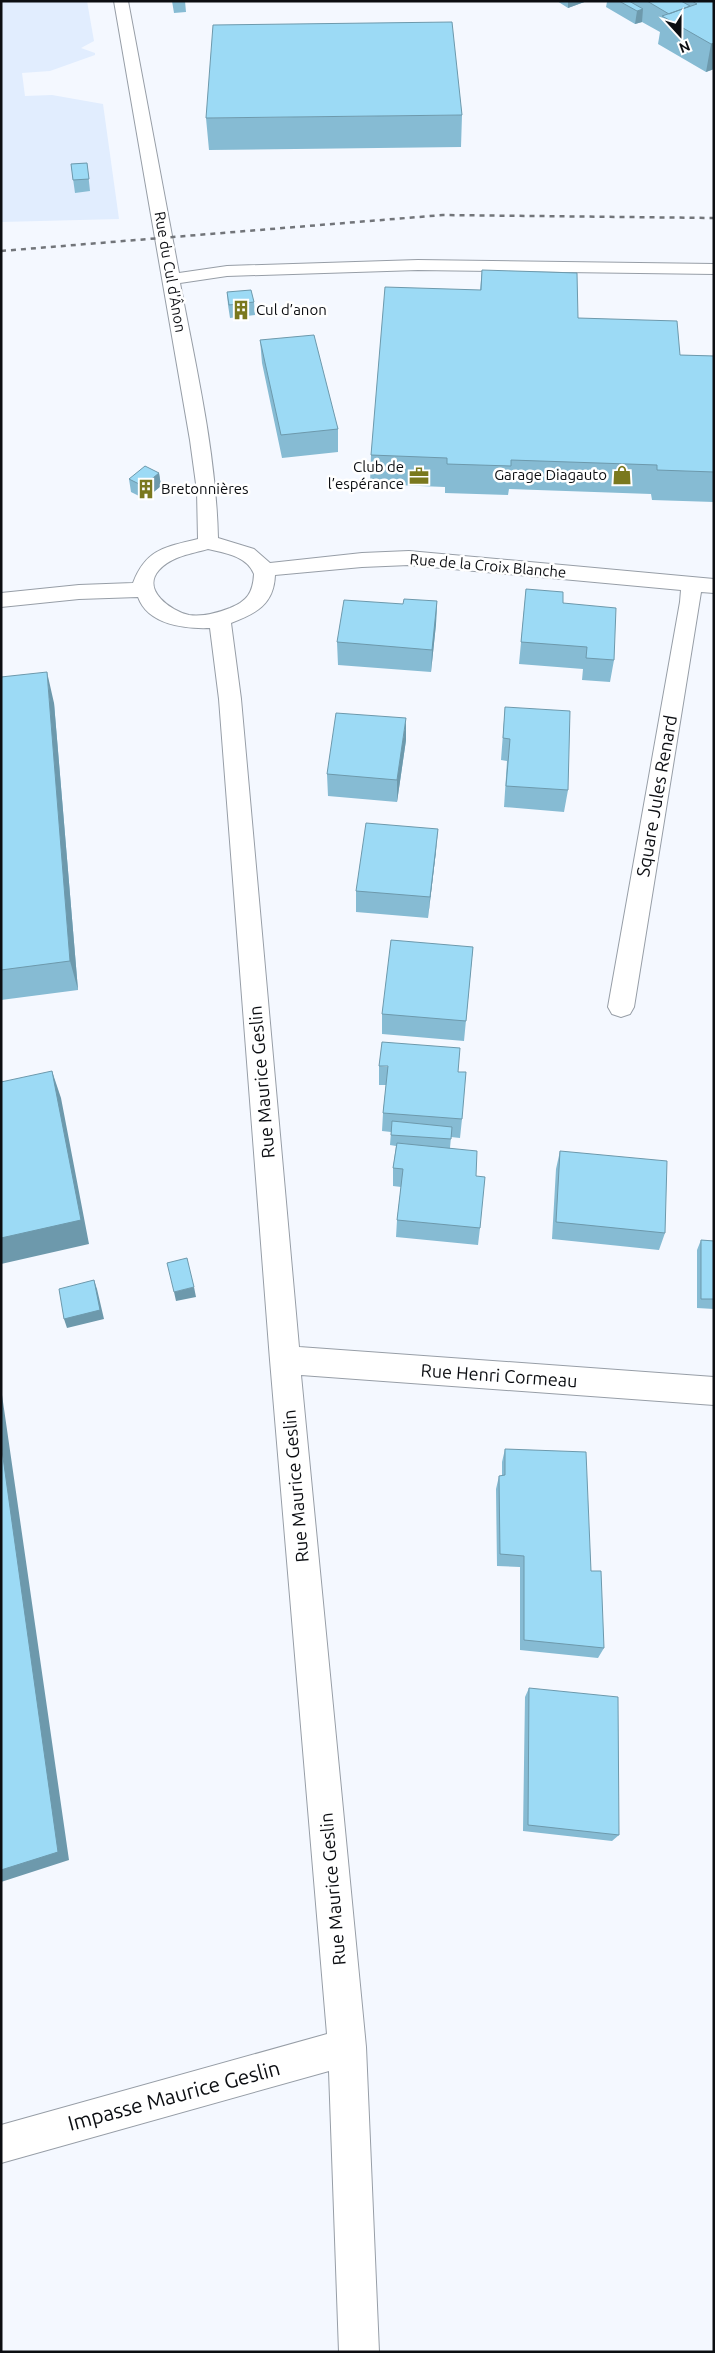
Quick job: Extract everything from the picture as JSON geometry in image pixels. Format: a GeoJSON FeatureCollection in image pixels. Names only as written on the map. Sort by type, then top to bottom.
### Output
{"type":"FeatureCollection","features":[{"type":"Feature","properties":{"kind":"street","name":"Rue du Cul d'Ânon"},"geometry":{"type":"LineString","coordinates":[[122,1],[203,465],[207,491],[208,543]]}},
{"type":"Feature","properties":{"kind":"street"},"geometry":{"type":"LineString","coordinates":[[171,279],[227,271],[418,265],[714,268]]}},
{"type":"Feature","properties":{"kind":"street"},"geometry":{"type":"LineString","coordinates":[[208,543],[236,548],[253,558],[263,570],[265,579],[262,593],[252,606],[236,616],[220,621],[198,623],[171,618],[160,612],[148,601],[143,590],[144,576],[156,560],[168,552],[187,546],[208,543]]}},
{"type":"Feature","properties":{"kind":"street","name":"Rue de la Croix Blanche"},"geometry":{"type":"LineString","coordinates":[[263,570],[362,560],[409,558],[714,586]]}},
{"type":"Feature","properties":{"kind":"street","name":"Square Jules Renard"},"geometry":{"type":"LineString","coordinates":[[621,1007],[691,602],[691,584]]}},
{"type":"Feature","properties":{"kind":"street"},"geometry":{"type":"LineString","coordinates":[[1,600],[78,592],[143,590]]}},
{"type":"Feature","properties":{"kind":"street","name":"Rue Maurice Geslin"},"geometry":{"type":"LineString","coordinates":[[220,621],[230,699],[285,1360],[347,2047],[358,2352]]}},
{"type":"Feature","properties":{"kind":"street","name":"Rue Henri Cormeau"},"geometry":{"type":"LineString","coordinates":[[285,1360],[714,1391]]}},
{"type":"Feature","properties":{"kind":"street","name":"Impasse Maurice Geslin"},"geometry":{"type":"LineString","coordinates":[[1,2144],[347,2047]]}},
{"type":"Feature","properties":{"kind":"shaded area"},"geometry":{"type":"Polygon","coordinates":[[[1,1],[87,1],[94,41],[81,48],[95,53],[95,55],[50,71],[22,73],[25,96],[52,95],[103,104],[119,219],[1,222],[1,1]]]}},
{"type":"Feature","properties":{"kind":"building"},"geometry":{"type":"Polygon","coordinates":[[[619,1],[629,1],[643,9],[637,11],[619,1]]]}},
{"type":"Feature","properties":{"kind":"building"},"geometry":{"type":"Polygon","coordinates":[[[647,1],[681,1],[690,6],[669,14],[647,1]]]}},
{"type":"Feature","properties":{"kind":"building"},"geometry":{"type":"Polygon","coordinates":[[[692,1],[714,1],[714,43],[711,44],[662,16],[697,4],[692,1]]]}},
{"type":"Feature","properties":{"kind":"building"},"geometry":{"type":"Polygon","coordinates":[[[452,22],[462,115],[206,118],[213,25],[452,22]]]}},
{"type":"Feature","properties":{"kind":"building"},"geometry":{"type":"Polygon","coordinates":[[[87,163],[89,179],[73,180],[71,164],[87,163]]]}},
{"type":"Feature","properties":{"kind":"building"},"geometry":{"type":"Polygon","coordinates":[[[482,270],[577,273],[578,318],[677,321],[680,355],[714,356],[714,472],[657,470],[657,465],[511,460],[511,466],[447,464],[447,458],[371,455],[385,287],[481,290],[482,270]]]}},
{"type":"Feature","properties":{"kind":"building"},"geometry":{"type":"Polygon","coordinates":[[[251,290],[254,302],[229,305],[227,292],[251,290]]]}},
{"type":"Feature","properties":{"kind":"building"},"geometry":{"type":"Polygon","coordinates":[[[314,335],[338,429],[281,435],[260,340],[314,335]]]}},
{"type":"Feature","properties":{"kind":"building"},"geometry":{"type":"Polygon","coordinates":[[[145,466],[159,473],[143,486],[129,479],[145,466]]]}},
{"type":"Feature","properties":{"kind":"building"},"geometry":{"type":"Polygon","coordinates":[[[526,589],[563,592],[563,603],[616,608],[614,660],[586,658],[587,647],[521,642],[526,589]]]}},
{"type":"Feature","properties":{"kind":"building"},"geometry":{"type":"Polygon","coordinates":[[[404,599],[437,601],[432,650],[337,642],[344,600],[403,604],[404,599]]]}},
{"type":"Feature","properties":{"kind":"building"},"geometry":{"type":"Polygon","coordinates":[[[47,672],[70,961],[1,970],[1,677],[47,672]]]}},
{"type":"Feature","properties":{"kind":"building"},"geometry":{"type":"Polygon","coordinates":[[[505,707],[570,711],[568,790],[506,786],[510,739],[503,738],[505,707]]]}},
{"type":"Feature","properties":{"kind":"building"},"geometry":{"type":"Polygon","coordinates":[[[336,713],[406,718],[397,780],[327,774],[336,713]]]}},
{"type":"Feature","properties":{"kind":"building"},"geometry":{"type":"Polygon","coordinates":[[[366,823],[438,829],[430,897],[356,891],[366,823]]]}},
{"type":"Feature","properties":{"kind":"building"},"geometry":{"type":"Polygon","coordinates":[[[391,940],[473,947],[466,1021],[382,1014],[391,940]]]}},
{"type":"Feature","properties":{"kind":"building"},"geometry":{"type":"Polygon","coordinates":[[[382,1042],[460,1048],[458,1072],[466,1072],[462,1119],[383,1113],[388,1066],[379,1066],[382,1042]]]}},
{"type":"Feature","properties":{"kind":"building"},"geometry":{"type":"Polygon","coordinates":[[[52,1071],[81,1220],[1,1238],[1,1082],[52,1071]]]}},
{"type":"Feature","properties":{"kind":"building"},"geometry":{"type":"Polygon","coordinates":[[[392,1121],[452,1127],[451,1139],[391,1135],[392,1121]]]}},
{"type":"Feature","properties":{"kind":"building"},"geometry":{"type":"Polygon","coordinates":[[[397,1143],[477,1151],[476,1176],[485,1177],[480,1228],[397,1220],[403,1169],[393,1168],[397,1143]]]}},
{"type":"Feature","properties":{"kind":"building"},"geometry":{"type":"Polygon","coordinates":[[[560,1151],[667,1161],[665,1233],[556,1222],[560,1151]]]}},
{"type":"Feature","properties":{"kind":"building"},"geometry":{"type":"Polygon","coordinates":[[[701,1240],[714,1241],[714,1299],[701,1299],[701,1240]]]}},
{"type":"Feature","properties":{"kind":"building"},"geometry":{"type":"Polygon","coordinates":[[[187,1258],[194,1287],[174,1292],[167,1263],[187,1258]]]}},
{"type":"Feature","properties":{"kind":"building"},"geometry":{"type":"Polygon","coordinates":[[[94,1280],[100,1310],[64,1319],[59,1289],[94,1280]]]}},
{"type":"Feature","properties":{"kind":"building"},"geometry":{"type":"Polygon","coordinates":[[[1,1443],[58,1852],[1,1870],[1,1443]]]}},
{"type":"Feature","properties":{"kind":"building"},"geometry":{"type":"Polygon","coordinates":[[[505,1449],[586,1452],[591,1571],[601,1571],[604,1648],[524,1640],[524,1556],[500,1554],[499,1476],[505,1475],[505,1449]]]}},
{"type":"Feature","properties":{"kind":"building"},"geometry":{"type":"Polygon","coordinates":[[[529,1688],[618,1697],[619,1835],[528,1825],[529,1688]]]}},
{"type":"Feature","properties":{"kind":"railway"},"geometry":{"type":"LineString","coordinates":[[1,251],[443,215],[714,218]]}},
{"type":"Feature","properties":{"kind":"place","name":"Cul d’anon"},"geometry":{"type":"Point","coordinates":[241,310]}},
{"type":"Feature","properties":{"kind":"place","name":"Garage Diagauto"},"geometry":{"type":"Point","coordinates":[622,475]}},
{"type":"Feature","properties":{"kind":"place","name":"Club de l’espérance"},"geometry":{"type":"Point","coordinates":[419,476]}},
{"type":"Feature","properties":{"kind":"place","name":"Bretonnières"},"geometry":{"type":"Point","coordinates":[146,489]}}]}
